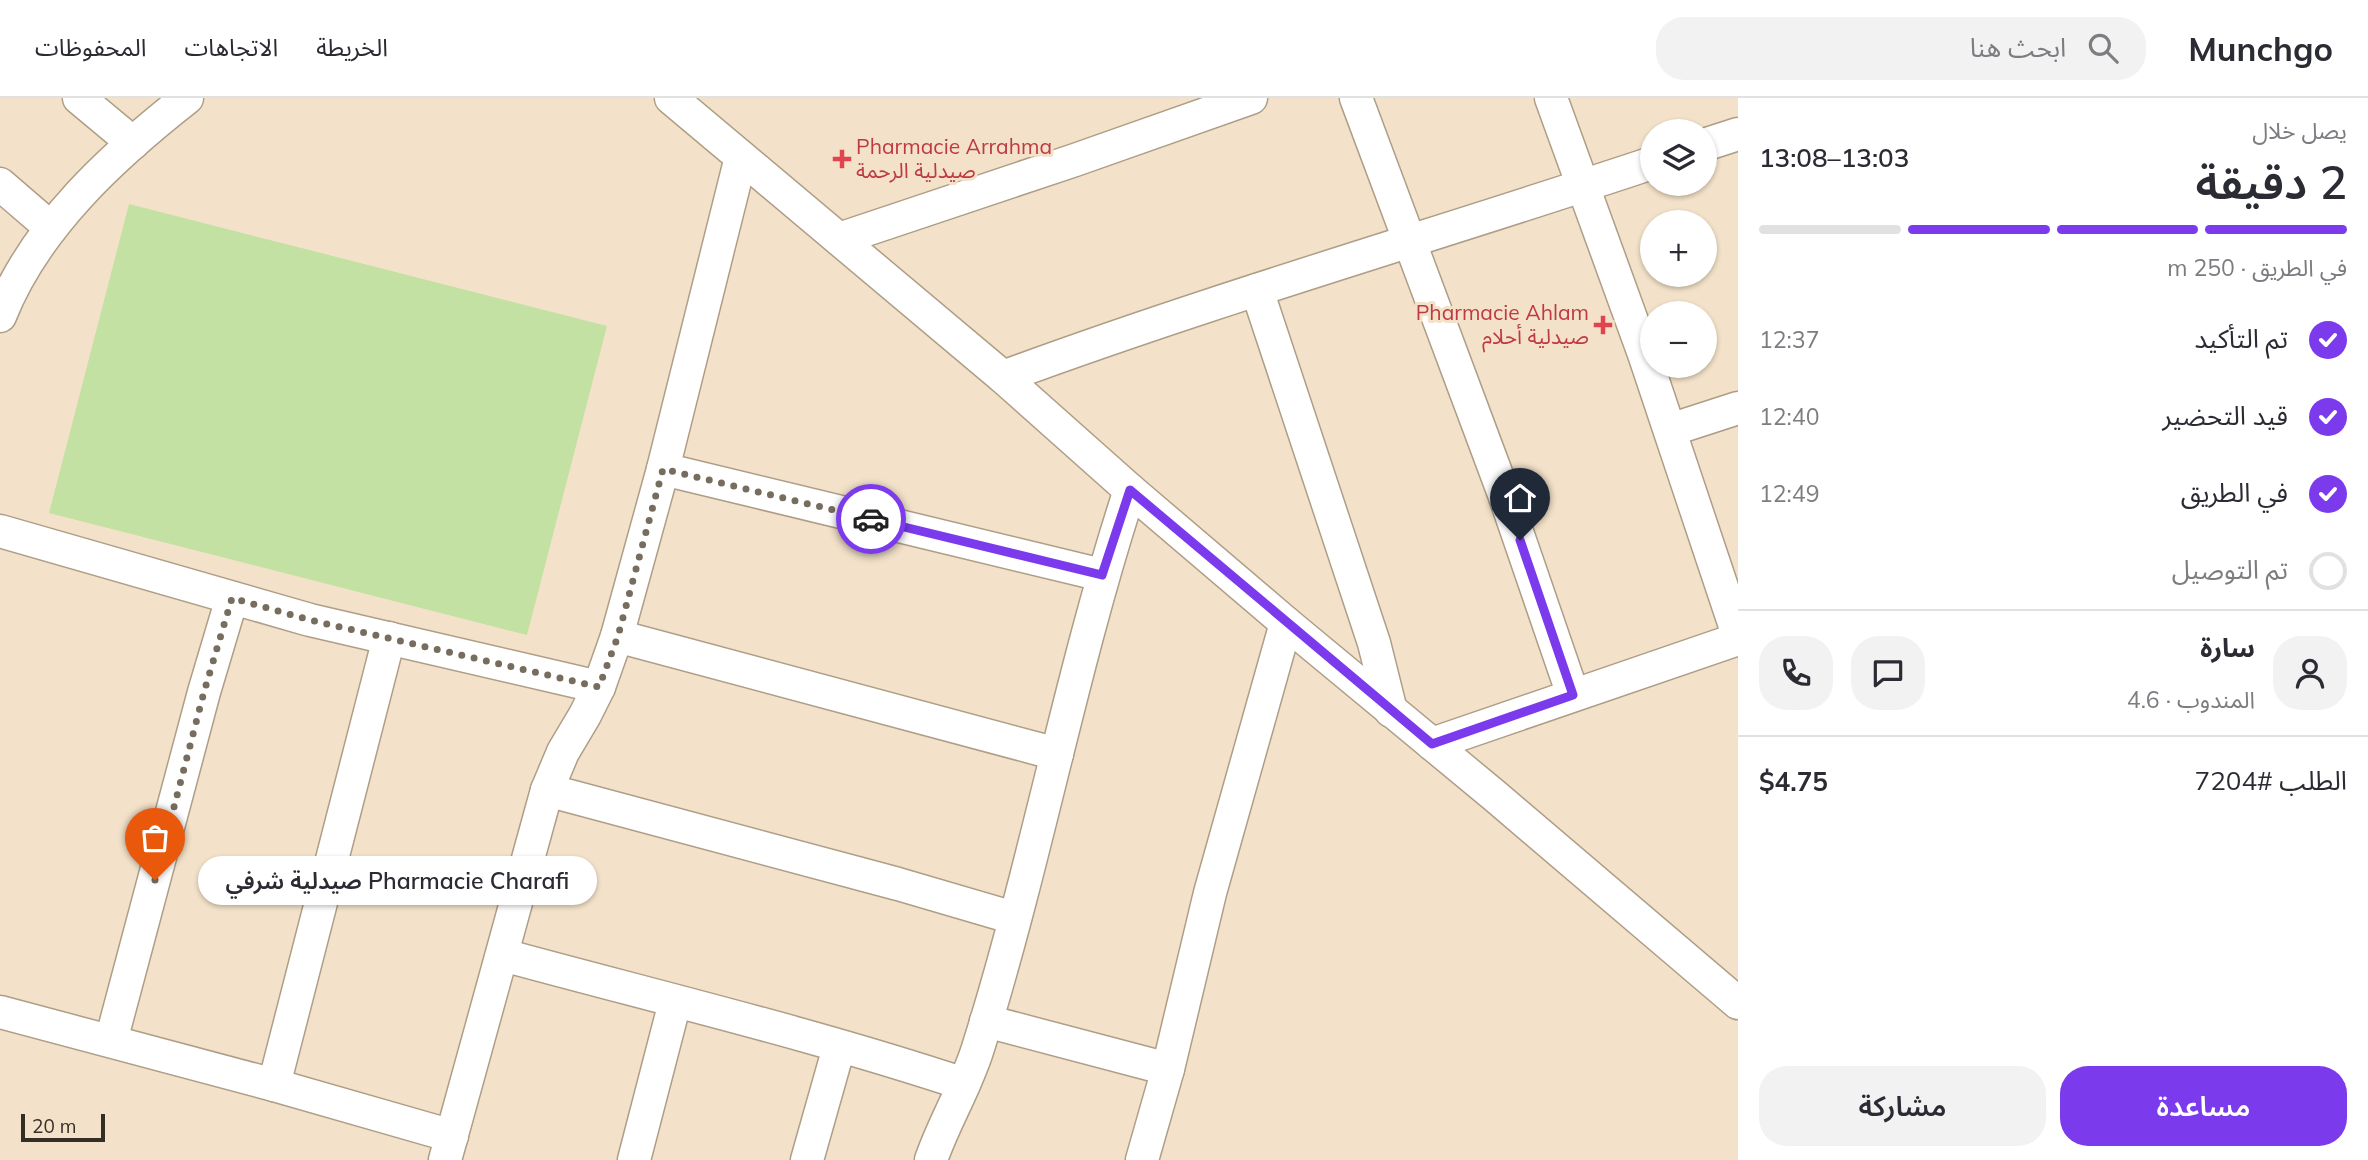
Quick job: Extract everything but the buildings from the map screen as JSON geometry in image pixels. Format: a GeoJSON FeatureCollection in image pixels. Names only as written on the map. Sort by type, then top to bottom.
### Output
{"type":"FeatureCollection","features":[{"type":"Feature","properties":{"kind":"street"},"geometry":{"type":"LineString","coordinates":[[79,98],[133,143]]}},
{"type":"Feature","properties":{"kind":"street"},"geometry":{"type":"LineString","coordinates":[[0,316],[18,276],[51,228],[133,143],[187,98]]}},
{"type":"Feature","properties":{"kind":"street"},"geometry":{"type":"LineString","coordinates":[[839,239],[1026,178],[1251,98]]}},
{"type":"Feature","properties":{"kind":"street"},"geometry":{"type":"LineString","coordinates":[[1356,98],[1504,494],[1573,695]]}},
{"type":"Feature","properties":{"kind":"street"},"geometry":{"type":"LineString","coordinates":[[1432,744],[1738,637],[1670,430],[1551,98]]}},
{"type":"Feature","properties":{"kind":"street"},"geometry":{"type":"LineString","coordinates":[[689,102],[741,157],[1003,377],[1286,623],[1738,1003]]}},
{"type":"Feature","properties":{"kind":"street"},"geometry":{"type":"LineString","coordinates":[[1717,141],[1738,134]]}},
{"type":"Feature","properties":{"kind":"street"},"geometry":{"type":"LineString","coordinates":[[0,1012],[274,1085],[449,1148],[547,790],[563,751],[599,687],[618,636],[741,157]]}},
{"type":"Feature","properties":{"kind":"street"},"geometry":{"type":"LineString","coordinates":[[1003,377],[1135,328],[1640,167]]}},
{"type":"Feature","properties":{"kind":"street"},"geometry":{"type":"LineString","coordinates":[[0,184],[51,228]]}},
{"type":"Feature","properties":{"kind":"street"},"geometry":{"type":"LineString","coordinates":[[1257,290],[1374,643],[1391,711]]}},
{"type":"Feature","properties":{"kind":"street"},"geometry":{"type":"LineString","coordinates":[[1670,430],[1738,408]]}},
{"type":"Feature","properties":{"kind":"street"},"geometry":{"type":"LineString","coordinates":[[663,469],[1102,575]]}},
{"type":"Feature","properties":{"kind":"street"},"geometry":{"type":"LineString","coordinates":[[931,1160],[964,1084],[986,1021],[1102,575],[1130,490]]}},
{"type":"Feature","properties":{"kind":"street"},"geometry":{"type":"LineString","coordinates":[[0,531],[310,620],[599,687]]}},
{"type":"Feature","properties":{"kind":"street"},"geometry":{"type":"LineString","coordinates":[[111,1041],[232,598]]}},
{"type":"Feature","properties":{"kind":"street"},"geometry":{"type":"LineString","coordinates":[[1142,1160],[1168,1069],[1210,893],[1286,623]]}},
{"type":"Feature","properties":{"kind":"street"},"geometry":{"type":"LineString","coordinates":[[618,636],[1057,754]]}},
{"type":"Feature","properties":{"kind":"street"},"geometry":{"type":"LineString","coordinates":[[274,1085],[389,638]]}},
{"type":"Feature","properties":{"kind":"street"},"geometry":{"type":"LineString","coordinates":[[547,790],[1014,918]]}},
{"type":"Feature","properties":{"kind":"street"},"geometry":{"type":"LineString","coordinates":[[503,955],[964,1084]]}},
{"type":"Feature","properties":{"kind":"street"},"geometry":{"type":"LineString","coordinates":[[634,1160],[675,1002]]}},
{"type":"Feature","properties":{"kind":"street"},"geometry":{"type":"LineString","coordinates":[[986,1021],[1168,1069]]}},
{"type":"Feature","properties":{"kind":"street"},"geometry":{"type":"LineString","coordinates":[[807,1160],[839,1047]]}},
{"type":"Feature","properties":{"kind":"green space"},"geometry":{"type":"Polygon","coordinates":[[[129,204],[607,326],[527,635],[49,513],[129,204]]]}},
{"type":"Feature","properties":{"kind":"way so far"},"geometry":{"type":"LineString","coordinates":[[155,880],[204,692],[232,598],[310,620],[599,687],[618,636],[663,469],[871,519]]}},
{"type":"Feature","properties":{"kind":"place","name":"Pharmacie Arrahma صيدلية الرحمة"},"geometry":{"type":"Point","coordinates":[842,159]}},
{"type":"Feature","properties":{"kind":"place","name":"Pharmacie Ahlam صيدلية أحلام"},"geometry":{"type":"Point","coordinates":[1603,325]}},
{"type":"Feature","properties":{"kind":"place","name":"Pharmacie Charafi صيدلية شرفي"},"geometry":{"type":"Point","coordinates":[155,880]}},
{"type":"Feature","properties":{"kind":"route"},"geometry":{"type":"LineString","coordinates":[[871,519],[1102,575],[1130,490],[1432,744],[1573,695],[1520,540]]}}]}
